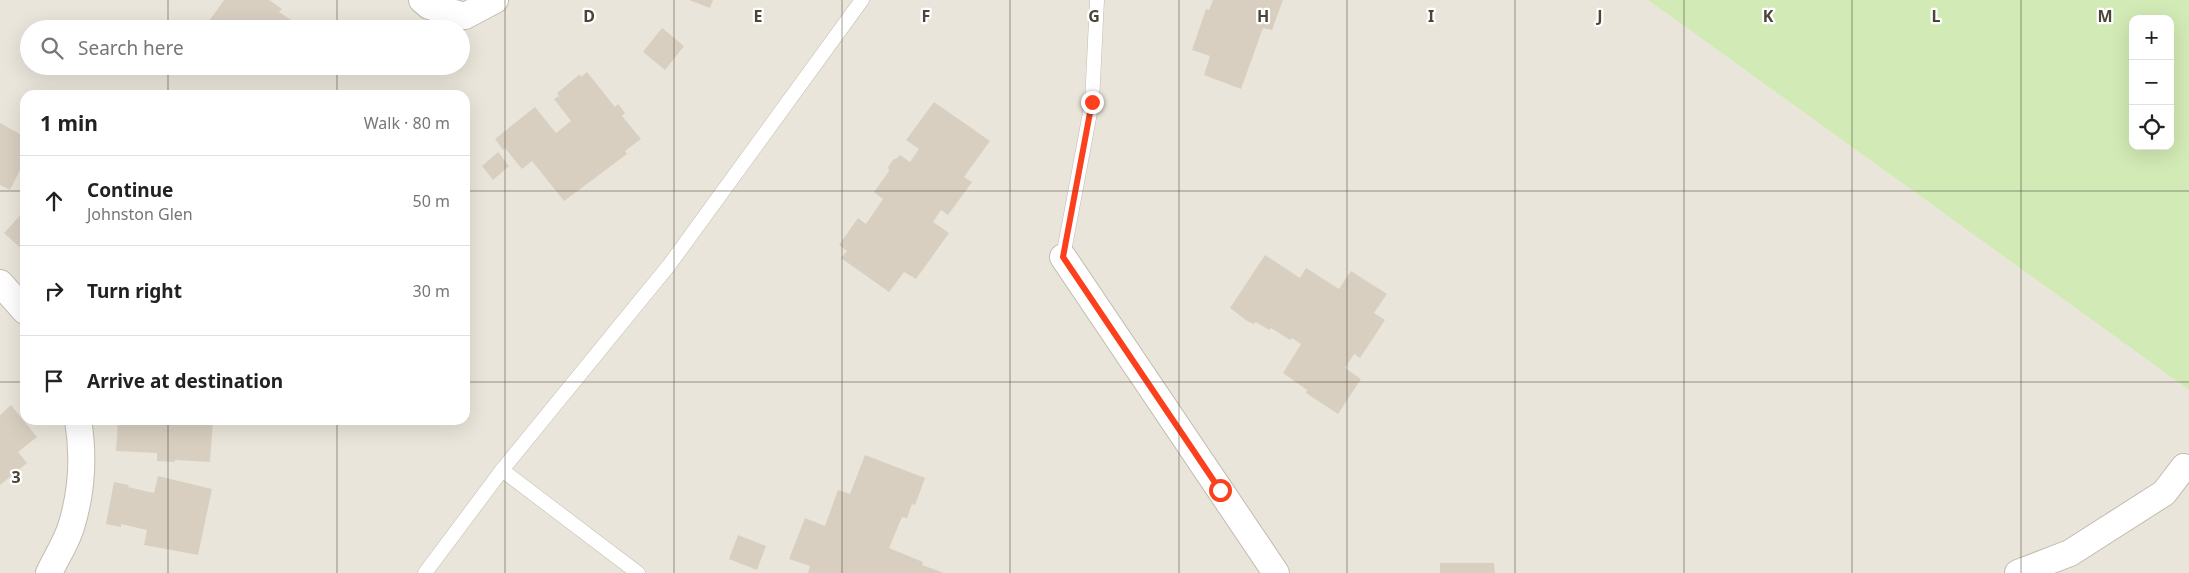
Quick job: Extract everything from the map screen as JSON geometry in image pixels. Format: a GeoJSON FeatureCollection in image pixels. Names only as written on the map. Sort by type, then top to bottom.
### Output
{"type":"FeatureCollection","features":[{"type":"Feature","properties":{"kind":"street"},"geometry":{"type":"LineString","coordinates":[[422,0],[429,6],[465,16],[495,0]]}},
{"type":"Feature","properties":{"kind":"street"},"geometry":{"type":"LineString","coordinates":[[1063,257],[1276,573]]}},
{"type":"Feature","properties":{"kind":"street"},"geometry":{"type":"LineString","coordinates":[[0,283],[20,305]]}},
{"type":"Feature","properties":{"kind":"street"},"geometry":{"type":"LineString","coordinates":[[49,573],[70,528],[82,477],[79,425]]}},
{"type":"Feature","properties":{"kind":"street"},"geometry":{"type":"LineString","coordinates":[[2018,573],[2070,553],[2164,493],[2184,467]]}},
{"type":"Feature","properties":{"kind":"lane"},"geometry":{"type":"LineString","coordinates":[[425,573],[502,470],[670,264],[862,0]]}},
{"type":"Feature","properties":{"kind":"lane"},"geometry":{"type":"LineString","coordinates":[[1063,257],[1092,102],[1097,0]]}},
{"type":"Feature","properties":{"kind":"lane"},"geometry":{"type":"LineString","coordinates":[[502,470],[638,573]]}},
{"type":"Feature","properties":{"kind":"shaded area"},"geometry":{"type":"Polygon","coordinates":[[[0,0],[1648,0],[2189,390],[2189,573],[0,573],[0,0]]]}},
{"type":"Feature","properties":{"kind":"green space"},"geometry":{"type":"Polygon","coordinates":[[[1648,0],[2189,0],[2189,390],[1648,0]]]}},
{"type":"Feature","properties":{"kind":"building"},"geometry":{"type":"Polygon","coordinates":[[[224,0],[269,0],[282,9],[279,12],[291,20],[210,20],[224,0]]]}},
{"type":"Feature","properties":{"kind":"building"},"geometry":{"type":"Polygon","coordinates":[[[689,0],[713,0],[710,8],[689,0]]]}},
{"type":"Feature","properties":{"kind":"building"},"geometry":{"type":"Polygon","coordinates":[[[1213,0],[1283,0],[1272,30],[1263,28],[1241,89],[1204,75],[1210,56],[1192,50],[1206,9],[1209,10],[1213,0]]]}},
{"type":"Feature","properties":{"kind":"building"},"geometry":{"type":"Polygon","coordinates":[[[662,28],[684,46],[665,70],[643,52],[662,28]]]}},
{"type":"Feature","properties":{"kind":"building"},"geometry":{"type":"Polygon","coordinates":[[[587,72],[615,107],[618,104],[625,113],[622,116],[641,139],[625,151],[627,154],[564,201],[532,161],[522,169],[495,139],[535,107],[556,133],[571,121],[554,99],[559,96],[557,93],[580,74],[581,77],[587,72]]]}},
{"type":"Feature","properties":{"kind":"building"},"geometry":{"type":"Polygon","coordinates":[[[934,102],[990,141],[964,177],[972,182],[948,215],[941,210],[933,222],[949,233],[916,279],[904,272],[889,292],[841,258],[847,251],[839,245],[858,218],[866,224],[883,199],[874,192],[889,171],[888,167],[893,160],[900,155],[910,162],[919,149],[906,140],[934,102]]]}},
{"type":"Feature","properties":{"kind":"building"},"geometry":{"type":"Polygon","coordinates":[[[0,123],[20,134],[20,170],[10,190],[0,185],[0,123]]]}},
{"type":"Feature","properties":{"kind":"building"},"geometry":{"type":"Polygon","coordinates":[[[498,152],[509,166],[493,180],[482,166],[498,152]]]}},
{"type":"Feature","properties":{"kind":"building"},"geometry":{"type":"Polygon","coordinates":[[[20,215],[20,247],[4,233],[20,215]]]}},
{"type":"Feature","properties":{"kind":"building"},"geometry":{"type":"Polygon","coordinates":[[[1265,255],[1300,278],[1306,268],[1339,289],[1351,271],[1387,294],[1374,313],[1385,320],[1360,358],[1354,354],[1345,368],[1361,379],[1338,414],[1306,393],[1307,390],[1283,373],[1301,344],[1292,338],[1290,340],[1271,328],[1269,330],[1256,322],[1254,324],[1247,321],[1230,308],[1265,255]]]}},
{"type":"Feature","properties":{"kind":"building"},"geometry":{"type":"Polygon","coordinates":[[[11,405],[20,416],[20,425],[27,425],[37,437],[18,452],[27,463],[0,485],[0,415],[11,405]]]}},
{"type":"Feature","properties":{"kind":"building"},"geometry":{"type":"Polygon","coordinates":[[[118,425],[213,425],[210,462],[157,461],[157,453],[116,451],[118,425]]]}},
{"type":"Feature","properties":{"kind":"building"},"geometry":{"type":"Polygon","coordinates":[[[865,455],[925,478],[915,505],[912,504],[907,518],[902,517],[889,548],[923,562],[922,565],[944,573],[808,573],[810,566],[789,559],[805,518],[825,526],[838,490],[850,494],[865,455]]]}},
{"type":"Feature","properties":{"kind":"building"},"geometry":{"type":"Polygon","coordinates":[[[158,476],[212,489],[198,555],[144,545],[147,530],[121,524],[121,527],[106,524],[114,482],[154,493],[158,476]]]}},
{"type":"Feature","properties":{"kind":"building"},"geometry":{"type":"Polygon","coordinates":[[[738,535],[766,546],[757,570],[729,559],[738,535]]]}},
{"type":"Feature","properties":{"kind":"building"},"geometry":{"type":"Polygon","coordinates":[[[1440,563],[1494,563],[1495,573],[1440,573],[1440,563]]]}},
{"type":"Feature","properties":{"kind":"route"},"geometry":{"type":"LineString","coordinates":[[1092,102],[1063,257],[1220,490]]}}]}
